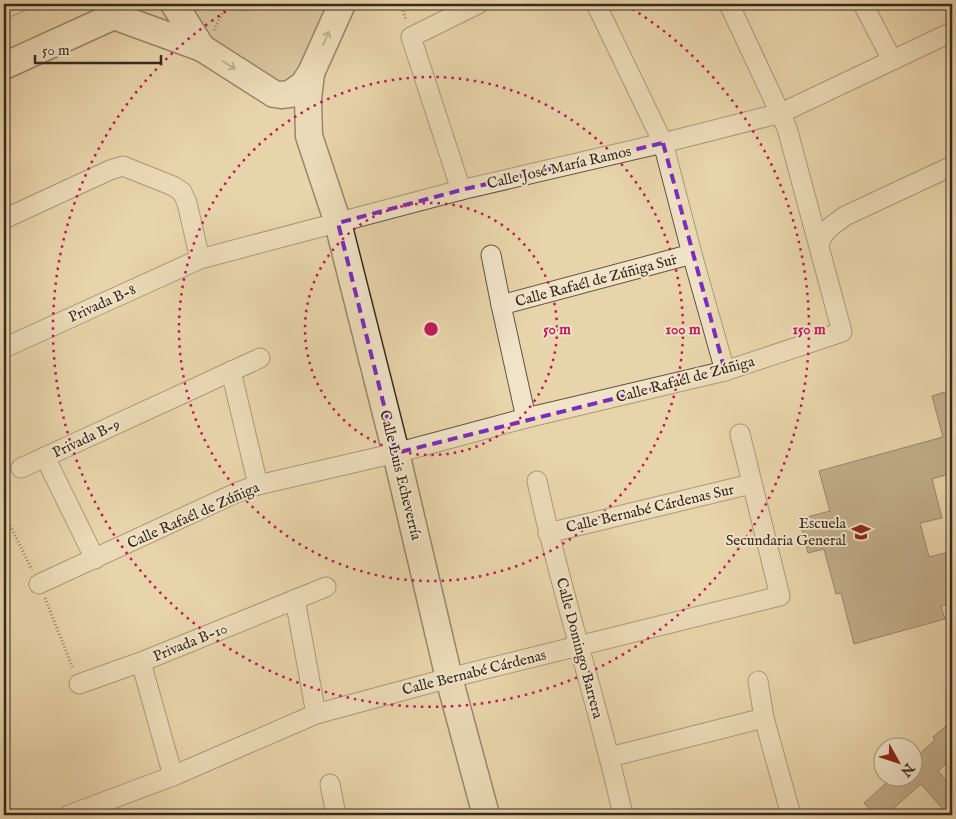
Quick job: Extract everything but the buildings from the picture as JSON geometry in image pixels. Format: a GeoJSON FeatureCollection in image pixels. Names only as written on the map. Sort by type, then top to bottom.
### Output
{"type":"FeatureCollection","features":[{"type":"Feature","properties":{"kind":"street"},"geometry":{"type":"LineString","coordinates":[[174,4],[207,40]]}},
{"type":"Feature","properties":{"kind":"street"},"geometry":{"type":"LineString","coordinates":[[274,94],[290,94],[303,85],[311,73],[342,4]]}},
{"type":"Feature","properties":{"kind":"street"},"geometry":{"type":"LineString","coordinates":[[461,190],[412,38],[478,4]]}},
{"type":"Feature","properties":{"kind":"street"},"geometry":{"type":"LineString","coordinates":[[596,4],[663,143],[725,371]]}},
{"type":"Feature","properties":{"kind":"street"},"geometry":{"type":"LineString","coordinates":[[729,4],[781,113],[793,147],[819,243]]}},
{"type":"Feature","properties":{"kind":"street"},"geometry":{"type":"LineString","coordinates":[[863,4],[892,60]]}},
{"type":"Feature","properties":{"kind":"street"},"geometry":{"type":"LineString","coordinates":[[4,66],[118,10],[207,40]]}},
{"type":"Feature","properties":{"kind":"street","name":"Calle José María Ramos"},"geometry":{"type":"LineString","coordinates":[[338,223],[461,190],[663,143],[781,113],[952,32]]}},
{"type":"Feature","properties":{"kind":"street","name":"Calle Luis Echeverría"},"geometry":{"type":"LineString","coordinates":[[207,40],[274,94],[309,136]]}},
{"type":"Feature","properties":{"kind":"street","name":"Calle Luis Echeverría"},"geometry":{"type":"LineString","coordinates":[[311,73],[308,99],[309,136],[338,223],[450,678],[486,815]]}},
{"type":"Feature","properties":{"kind":"street"},"geometry":{"type":"LineString","coordinates":[[4,219],[110,170],[123,166],[173,186],[182,192],[187,203],[200,259]]}},
{"type":"Feature","properties":{"kind":"street"},"geometry":{"type":"LineString","coordinates":[[819,243],[824,234],[846,216],[952,166]]}},
{"type":"Feature","properties":{"kind":"street","name":"Privada B-8"},"geometry":{"type":"LineString","coordinates":[[4,348],[200,259],[338,223]]}},
{"type":"Feature","properties":{"kind":"street","name":"Calle Rafaél de Zúñiga"},"geometry":{"type":"LineString","coordinates":[[40,584],[238,492],[258,485],[396,453],[526,418],[725,371],[842,332],[819,243]]}},
{"type":"Feature","properties":{"kind":"street","name":"Calle Rafaél de Zúñiga Sur"},"geometry":{"type":"LineString","coordinates":[[500,305],[692,254]]}},
{"type":"Feature","properties":{"kind":"street"},"geometry":{"type":"LineString","coordinates":[[491,255],[500,305],[526,418]]}},
{"type":"Feature","properties":{"kind":"street","name":"Privada B-9"},"geometry":{"type":"LineString","coordinates":[[94,558],[45,457],[260,358]]}},
{"type":"Feature","properties":{"kind":"street"},"geometry":{"type":"LineString","coordinates":[[231,372],[258,485]]}},
{"type":"Feature","properties":{"kind":"street"},"geometry":{"type":"LineString","coordinates":[[740,434],[751,484]]}},
{"type":"Feature","properties":{"kind":"street"},"geometry":{"type":"LineString","coordinates":[[21,468],[45,457]]}},
{"type":"Feature","properties":{"kind":"street","name":"Calle Domingo Barrera"},"geometry":{"type":"LineString","coordinates":[[537,481],[548,533],[610,757],[623,815]]}},
{"type":"Feature","properties":{"kind":"street","name":"Calle Bernabé Cárdenas Sur"},"geometry":{"type":"LineString","coordinates":[[548,533],[751,484]]}},
{"type":"Feature","properties":{"kind":"street","name":"Calle Bernabé Cárdenas"},"geometry":{"type":"LineString","coordinates":[[69,815],[173,776],[316,714],[450,678],[780,596],[751,484]]}},
{"type":"Feature","properties":{"kind":"street","name":"Privada B-10"},"geometry":{"type":"LineString","coordinates":[[173,776],[141,662],[326,587]]}},
{"type":"Feature","properties":{"kind":"street"},"geometry":{"type":"LineString","coordinates":[[295,599],[316,714]]}},
{"type":"Feature","properties":{"kind":"street"},"geometry":{"type":"LineString","coordinates":[[79,684],[141,662]]}},
{"type":"Feature","properties":{"kind":"street"},"geometry":{"type":"LineString","coordinates":[[758,681],[764,718],[792,815]]}},
{"type":"Feature","properties":{"kind":"street"},"geometry":{"type":"LineString","coordinates":[[610,757],[764,718]]}},
{"type":"Feature","properties":{"kind":"street"},"geometry":{"type":"LineString","coordinates":[[330,784],[336,815]]}},
{"type":"Feature","properties":{"kind":"lane"},"geometry":{"type":"LineString","coordinates":[[4,14],[27,4]]}},
{"type":"Feature","properties":{"kind":"path"},"geometry":{"type":"LineString","coordinates":[[217,4],[225,8],[244,11],[264,4]]}},
{"type":"Feature","properties":{"kind":"path"},"geometry":{"type":"LineString","coordinates":[[207,40],[225,8]]}},
{"type":"Feature","properties":{"kind":"highlighted area"},"geometry":{"type":"Polygon","coordinates":[[[663,143],[725,371],[396,453],[338,223],[461,190],[663,143]]]}},
{"type":"Feature","properties":{"kind":"shaded area"},"geometry":{"type":"Polygon","coordinates":[[[180,4],[334,4],[286,92],[222,55],[180,4]]]}},
{"type":"Feature","properties":{"kind":"place","name":"Escuela Secundaria General"},"geometry":{"type":"Point","coordinates":[861,532]}}]}
